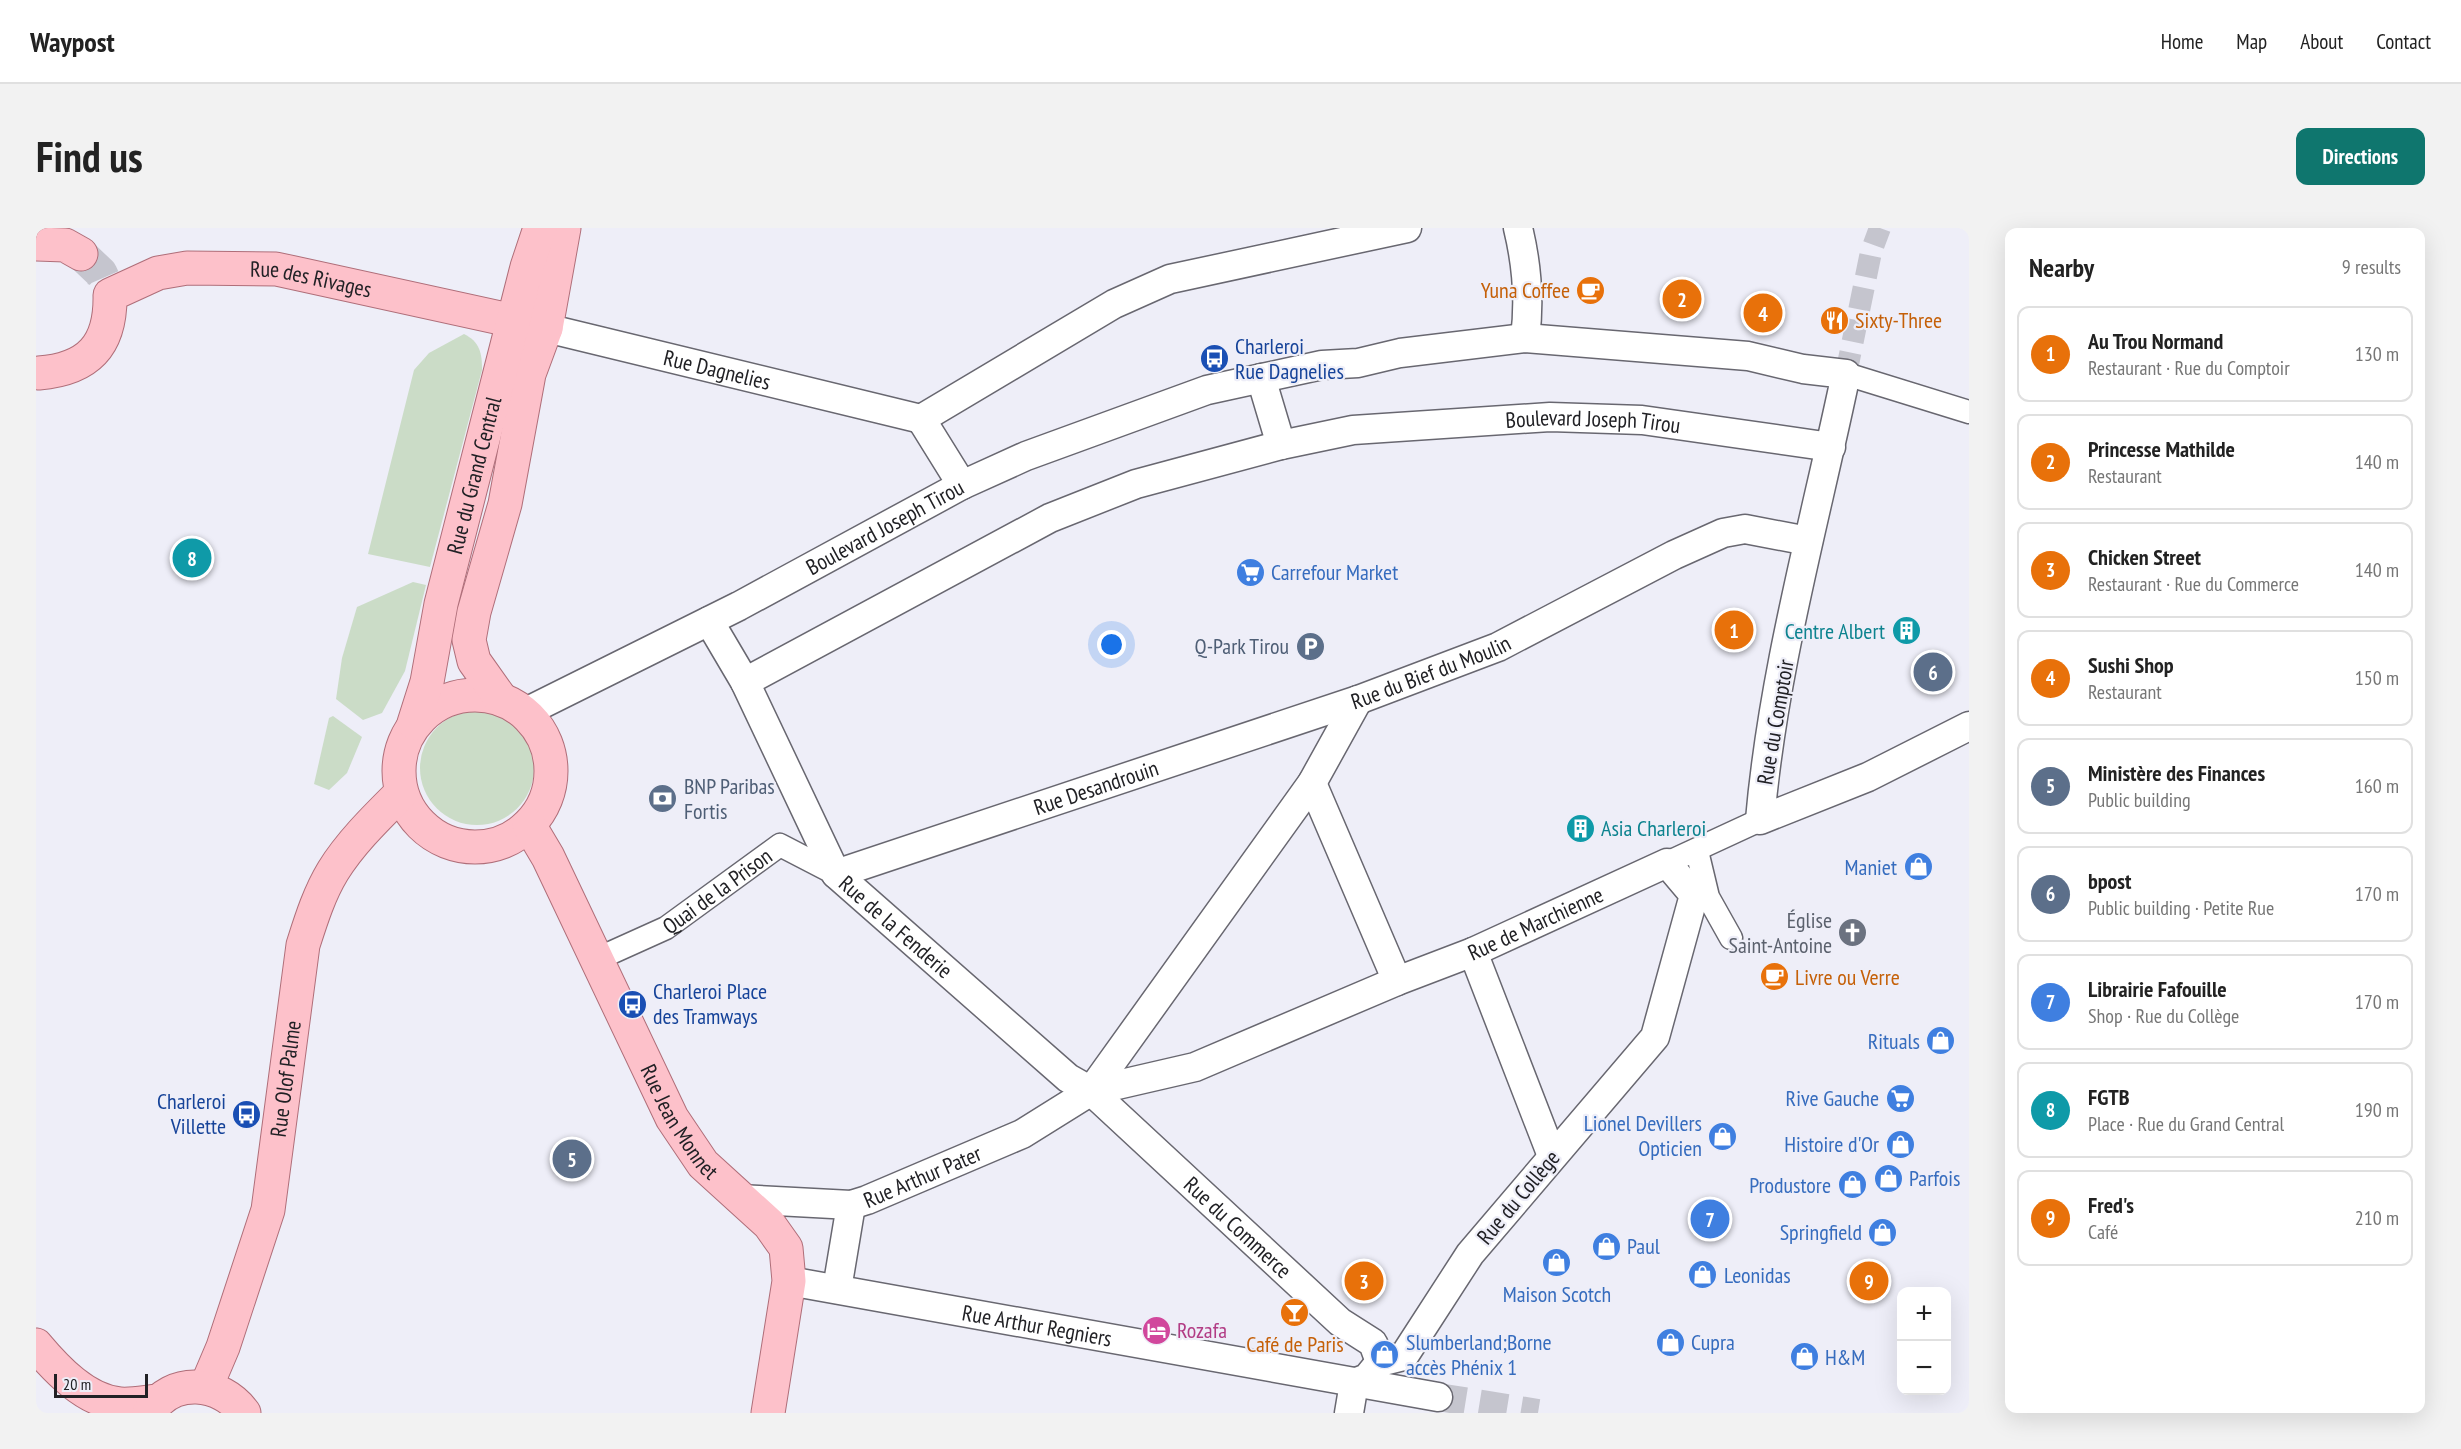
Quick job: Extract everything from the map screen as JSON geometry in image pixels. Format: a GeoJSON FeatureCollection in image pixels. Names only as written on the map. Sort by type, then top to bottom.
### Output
{"type":"FeatureCollection","features":[{"type":"Feature","properties":{"kind":"main road","name":"Rue du Grand Central"},"geometry":{"type":"LineString","coordinates":[[414,723],[427,682],[441,604],[513,321],[540,228]]}},
{"type":"Feature","properties":{"kind":"main road","name":"Rue du Grand Central"},"geometry":{"type":"LineString","coordinates":[[513,706],[474,661],[469,640],[474,612],[506,504],[529,374],[546,328],[564,228]]}},
{"type":"Feature","properties":{"kind":"main road"},"geometry":{"type":"LineString","coordinates":[[36,244],[65,245],[81,254]]}},
{"type":"Feature","properties":{"kind":"main road","name":"Rue des Rivages"},"geometry":{"type":"LineString","coordinates":[[39,373],[64,371],[85,360],[102,342],[110,319],[110,295],[158,273],[187,268],[276,269],[513,321]]}},
{"type":"Feature","properties":{"kind":"main road","name":"Rue Dagnelies"},"geometry":{"type":"LineString","coordinates":[[513,321],[546,328]]}},
{"type":"Feature","properties":{"kind":"main road"},"geometry":{"type":"LineString","coordinates":[[477,694],[513,706],[543,738],[551,768],[549,789],[542,808],[529,825],[498,844],[480,848],[462,847],[444,842],[425,830],[410,814],[401,793],[399,761],[402,745],[414,723],[432,708],[454,698],[477,694]]}},
{"type":"Feature","properties":{"kind":"main road","name":"Rue Olof Palme"},"geometry":{"type":"LineString","coordinates":[[206,1387],[223,1347],[268,1210],[303,945],[315,908],[333,870],[364,831],[401,793]]}},
{"type":"Feature","properties":{"kind":"main road","name":"Rue Jean Monnet"},"geometry":{"type":"LineString","coordinates":[[529,825],[548,857],[672,1118],[703,1164],[769,1224],[786,1248],[789,1281],[768,1413]]}},
{"type":"Feature","properties":{"kind":"main road"},"geometry":{"type":"LineString","coordinates":[[36,1345],[55,1367],[93,1396],[119,1404],[154,1407],[172,1391],[188,1387],[206,1387],[222,1392],[236,1402],[244,1413]]}},
{"type":"Feature","properties":{"kind":"street"},"geometry":{"type":"LineString","coordinates":[[962,485],[921,419],[1114,304],[1170,279],[1407,228]]}},
{"type":"Feature","properties":{"kind":"street"},"geometry":{"type":"LineString","coordinates":[[1518,228],[1526,259],[1529,310],[1525,338]]}},
{"type":"Feature","properties":{"kind":"street","name":"Rue Dagnelies"},"geometry":{"type":"LineString","coordinates":[[546,328],[921,419]]}},
{"type":"Feature","properties":{"kind":"street","name":"Boulevard Joseph Tirou"},"geometry":{"type":"LineString","coordinates":[[513,706],[709,621],[962,485],[1026,456],[1207,390],[1322,365],[1358,363],[1400,353],[1525,338],[1748,356],[1803,369],[1846,374],[1969,412]]}},
{"type":"Feature","properties":{"kind":"street"},"geometry":{"type":"LineString","coordinates":[[1831,447],[1846,374]]}},
{"type":"Feature","properties":{"kind":"street"},"geometry":{"type":"LineString","coordinates":[[1262,378],[1281,445]]}},
{"type":"Feature","properties":{"kind":"street","name":"Boulevard Joseph Tirou"},"geometry":{"type":"LineString","coordinates":[[745,682],[1050,518],[1136,484],[1281,445],[1353,430],[1550,417],[1642,420],[1831,447]]}},
{"type":"Feature","properties":{"kind":"street","name":"Rue du Comptoir"},"geometry":{"type":"LineString","coordinates":[[1761,820],[1765,766],[1808,541],[1831,447]]}},
{"type":"Feature","properties":{"kind":"street","name":"Rue du Bief du Moulin"},"geometry":{"type":"LineString","coordinates":[[1091,1091],[1312,783],[1358,700],[1498,647],[1674,555],[1723,533],[1745,529],[1808,541]]}},
{"type":"Feature","properties":{"kind":"street","name":"Rue de la Fenderie"},"geometry":{"type":"LineString","coordinates":[[709,621],[745,682],[836,874],[1068,1078],[1091,1091]]}},
{"type":"Feature","properties":{"kind":"street","name":"Rue Desandrouin"},"geometry":{"type":"LineString","coordinates":[[836,874],[1358,700]]}},
{"type":"Feature","properties":{"kind":"street","name":"Rue de Marchienne"},"geometry":{"type":"LineString","coordinates":[[1091,1091],[1196,1067],[1397,981],[1473,952],[1761,820],[1868,777],[1969,726]]}},
{"type":"Feature","properties":{"kind":"street"},"geometry":{"type":"LineString","coordinates":[[1312,783],[1397,981]]}},
{"type":"Feature","properties":{"kind":"street","name":"Quai de la Prison"},"geometry":{"type":"LineString","coordinates":[[595,960],[666,927],[780,845],[836,874]]}},
{"type":"Feature","properties":{"kind":"street"},"geometry":{"type":"LineString","coordinates":[[1697,851],[1708,897],[1731,938]]}},
{"type":"Feature","properties":{"kind":"street","name":"Rue du Collège"},"geometry":{"type":"LineString","coordinates":[[1354,1383],[1367,1378],[1380,1362],[1404,1356],[1470,1254],[1655,1037],[1694,895],[1668,863]]}},
{"type":"Feature","properties":{"kind":"street"},"geometry":{"type":"LineString","coordinates":[[1473,952],[1552,1156]]}},
{"type":"Feature","properties":{"kind":"street","name":"Rue Arthur Pater"},"geometry":{"type":"LineString","coordinates":[[739,1199],[851,1205],[1022,1134],[1091,1091]]}},
{"type":"Feature","properties":{"kind":"street","name":"Rue du Commerce"},"geometry":{"type":"LineString","coordinates":[[1091,1091],[1340,1322],[1373,1343],[1380,1362]]}},
{"type":"Feature","properties":{"kind":"street"},"geometry":{"type":"LineString","coordinates":[[837,1289],[851,1205]]}},
{"type":"Feature","properties":{"kind":"street","name":"Rue Arthur Regniers"},"geometry":{"type":"LineString","coordinates":[[789,1281],[1438,1397]]}},
{"type":"Feature","properties":{"kind":"street"},"geometry":{"type":"LineString","coordinates":[[1349,1413],[1354,1383]]}},
{"type":"Feature","properties":{"kind":"green space"},"geometry":{"type":"Polygon","coordinates":[[[464,334],[477,344],[482,370],[430,567],[368,554],[414,370],[429,353],[464,334]]]}},
{"type":"Feature","properties":{"kind":"green space"},"geometry":{"type":"Polygon","coordinates":[[[413,582],[426,585],[405,671],[382,713],[363,720],[336,699],[342,658],[357,607],[413,582]]]}},
{"type":"Feature","properties":{"kind":"green space"},"geometry":{"type":"Polygon","coordinates":[[[477,711],[499,716],[517,728],[529,746],[534,768],[529,790],[517,808],[499,820],[477,825],[455,820],[437,808],[425,790],[420,768],[425,746],[437,728],[455,716],[477,711]]]}},
{"type":"Feature","properties":{"kind":"green space"},"geometry":{"type":"Polygon","coordinates":[[[333,716],[362,737],[347,773],[329,790],[314,784],[329,718],[333,716]]]}},
{"type":"Feature","properties":{"kind":"tunnel"},"geometry":{"type":"LineString","coordinates":[[1846,374],[1871,252],[1880,228]]}},
{"type":"Feature","properties":{"kind":"tunnel"},"geometry":{"type":"LineString","coordinates":[[81,254],[101,273],[108,289]]}},
{"type":"Feature","properties":{"kind":"tunnel"},"geometry":{"type":"LineString","coordinates":[[1438,1397],[1538,1413]]}},
{"type":"Feature","properties":{"kind":"place","name":"Yuna Coffee"},"geometry":{"type":"Point","coordinates":[1591,290]}},
{"type":"Feature","properties":{"kind":"place","name":"Princesse Mathilde"},"geometry":{"type":"Point","coordinates":[1682,299]}},
{"type":"Feature","properties":{"kind":"place","name":"Sushi Shop"},"geometry":{"type":"Point","coordinates":[1763,313]}},
{"type":"Feature","properties":{"kind":"place","name":"Sixty-Three"},"geometry":{"type":"Point","coordinates":[1834,320]}},
{"type":"Feature","properties":{"kind":"place","name":"Charleroi Rue Dagnelies"},"geometry":{"type":"Point","coordinates":[1214,359]}},
{"type":"Feature","properties":{"kind":"place","name":"FGTB"},"geometry":{"type":"Point","coordinates":[192,558]}},
{"type":"Feature","properties":{"kind":"place","name":"Carrefour Market"},"geometry":{"type":"Point","coordinates":[1250,572]}},
{"type":"Feature","properties":{"kind":"place","name":"Au Trou Normand"},"geometry":{"type":"Point","coordinates":[1734,630]}},
{"type":"Feature","properties":{"kind":"place","name":"Centre Albert"},"geometry":{"type":"Point","coordinates":[1906,631]}},
{"type":"Feature","properties":{"kind":"place","name":"Q-Park Tirou"},"geometry":{"type":"Point","coordinates":[1310,646]}},
{"type":"Feature","properties":{"kind":"place","name":"bpost"},"geometry":{"type":"Point","coordinates":[1933,672]}},
{"type":"Feature","properties":{"kind":"place","name":"BNP Paribas Fortis"},"geometry":{"type":"Point","coordinates":[663,799]}},
{"type":"Feature","properties":{"kind":"place","name":"Asia Charleroi"},"geometry":{"type":"Point","coordinates":[1580,828]}},
{"type":"Feature","properties":{"kind":"place","name":"Maniet"},"geometry":{"type":"Point","coordinates":[1918,867]}},
{"type":"Feature","properties":{"kind":"place","name":"Église Saint-Antoine"},"geometry":{"type":"Point","coordinates":[1853,933]}},
{"type":"Feature","properties":{"kind":"place","name":"Livre ou Verre"},"geometry":{"type":"Point","coordinates":[1774,977]}},
{"type":"Feature","properties":{"kind":"place","name":"Charleroi Place des Tramways"},"geometry":{"type":"Point","coordinates":[632,1004]}},
{"type":"Feature","properties":{"kind":"place","name":"Rituals"},"geometry":{"type":"Point","coordinates":[1941,1041]}},
{"type":"Feature","properties":{"kind":"place","name":"Rive Gauche"},"geometry":{"type":"Point","coordinates":[1900,1098]}},
{"type":"Feature","properties":{"kind":"place","name":"Charleroi Villette"},"geometry":{"type":"Point","coordinates":[247,1114]}},
{"type":"Feature","properties":{"kind":"place","name":"Lionel Devillers Opticien"},"geometry":{"type":"Point","coordinates":[1723,1136]}},
{"type":"Feature","properties":{"kind":"place","name":"Histoire d'Or"},"geometry":{"type":"Point","coordinates":[1900,1144]}},
{"type":"Feature","properties":{"kind":"place","name":"Ministère des Finances"},"geometry":{"type":"Point","coordinates":[572,1159]}},
{"type":"Feature","properties":{"kind":"place","name":"Parfois"},"geometry":{"type":"Point","coordinates":[1888,1178]}},
{"type":"Feature","properties":{"kind":"place","name":"Produstore"},"geometry":{"type":"Point","coordinates":[1852,1185]}},
{"type":"Feature","properties":{"kind":"place","name":"Librairie Fafouille"},"geometry":{"type":"Point","coordinates":[1710,1219]}},
{"type":"Feature","properties":{"kind":"place","name":"Springfield"},"geometry":{"type":"Point","coordinates":[1883,1232]}},
{"type":"Feature","properties":{"kind":"place","name":"Paul"},"geometry":{"type":"Point","coordinates":[1606,1246]}},
{"type":"Feature","properties":{"kind":"place","name":"Maison Scotch"},"geometry":{"type":"Point","coordinates":[1557,1262]}},
{"type":"Feature","properties":{"kind":"place","name":"Leonidas"},"geometry":{"type":"Point","coordinates":[1703,1275]}},
{"type":"Feature","properties":{"kind":"place","name":"Chicken Street"},"geometry":{"type":"Point","coordinates":[1364,1281]}},
{"type":"Feature","properties":{"kind":"place","name":"Fred's"},"geometry":{"type":"Point","coordinates":[1869,1281]}},
{"type":"Feature","properties":{"kind":"place","name":"Café de Paris"},"geometry":{"type":"Point","coordinates":[1295,1312]}},
{"type":"Feature","properties":{"kind":"place","name":"Rozafa"},"geometry":{"type":"Point","coordinates":[1156,1330]}},
{"type":"Feature","properties":{"kind":"place","name":"Cupra"},"geometry":{"type":"Point","coordinates":[1670,1342]}},
{"type":"Feature","properties":{"kind":"place","name":"Slumberland;Borne accès Phénix 1"},"geometry":{"type":"Point","coordinates":[1385,1355]}},
{"type":"Feature","properties":{"kind":"place","name":"H&M"},"geometry":{"type":"Point","coordinates":[1804,1357]}}]}
